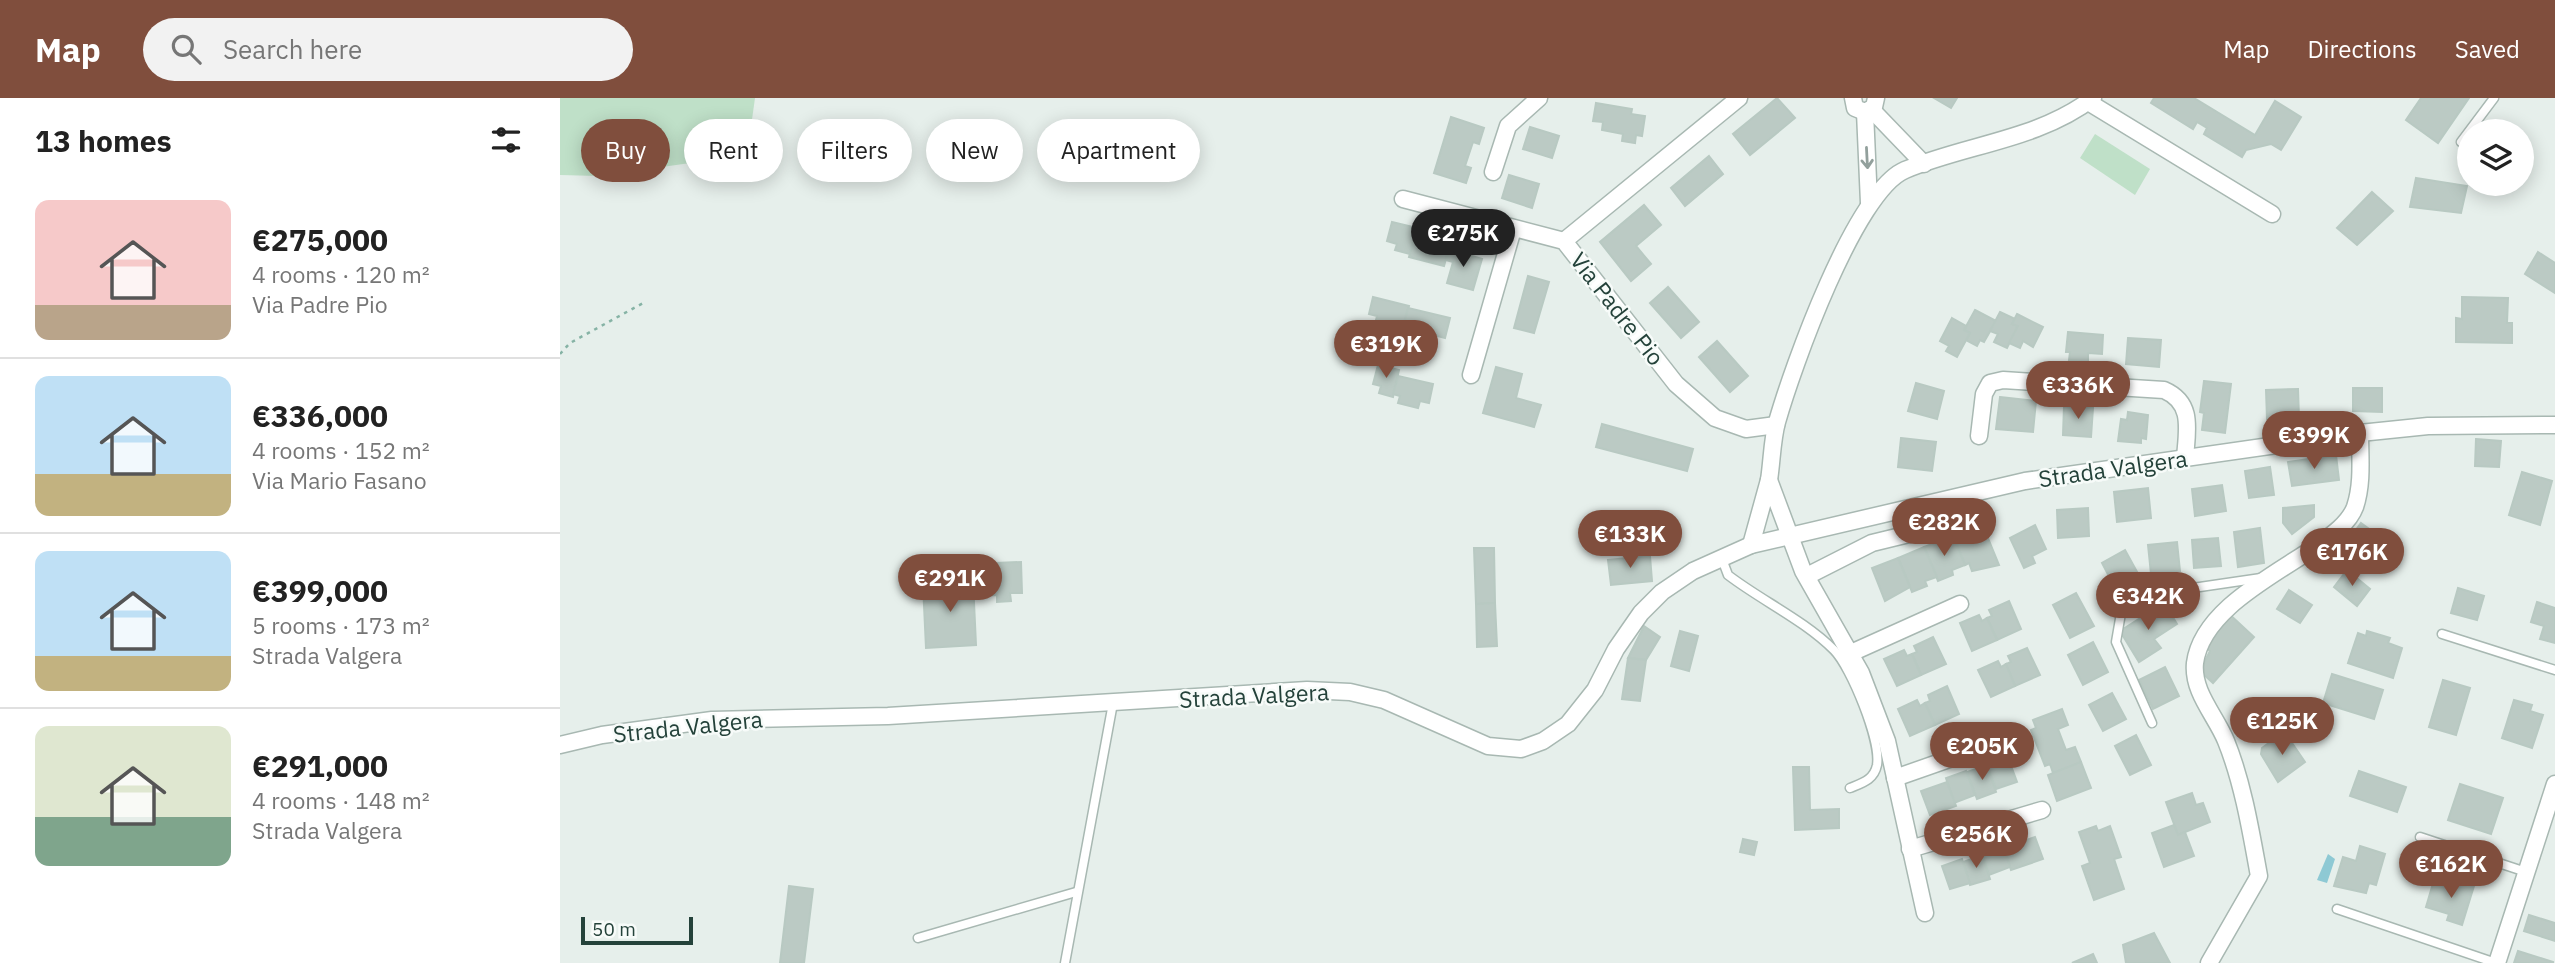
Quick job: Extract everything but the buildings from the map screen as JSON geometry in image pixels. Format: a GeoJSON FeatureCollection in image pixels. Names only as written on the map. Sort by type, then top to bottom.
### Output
{"type":"FeatureCollection","features":[{"type":"Feature","properties":{"kind":"street"},"geometry":{"type":"LineString","coordinates":[[1493,172],[1508,126],[1539,98]]}},
{"type":"Feature","properties":{"kind":"street"},"geometry":{"type":"LineString","coordinates":[[1564,241],[1739,98]]}},
{"type":"Feature","properties":{"kind":"street"},"geometry":{"type":"LineString","coordinates":[[1853,98],[1855,108],[1871,107]]}},
{"type":"Feature","properties":{"kind":"street"},"geometry":{"type":"LineString","coordinates":[[1751,545],[1769,480],[1776,425],[1791,376],[1836,267],[1869,203],[1883,186],[1902,171],[2026,133],[2090,100],[2272,214]]}},
{"type":"Feature","properties":{"kind":"street"},"geometry":{"type":"LineString","coordinates":[[1871,107],[1924,164]]}},
{"type":"Feature","properties":{"kind":"street"},"geometry":{"type":"LineString","coordinates":[[1869,203],[1871,107]]}},
{"type":"Feature","properties":{"kind":"street","name":"Via Padre Pio"},"geometry":{"type":"LineString","coordinates":[[1403,199],[1564,241],[1676,384],[1715,418],[1746,429],[1776,425]]}},
{"type":"Feature","properties":{"kind":"street"},"geometry":{"type":"LineString","coordinates":[[1471,375],[1513,229]]}},
{"type":"Feature","properties":{"kind":"street"},"geometry":{"type":"LineString","coordinates":[[1979,436],[1984,394],[1990,383],[2003,380],[2164,390],[2177,396],[2185,405],[2185,458]]}},
{"type":"Feature","properties":{"kind":"street","name":"Strada Valgera"},"geometry":{"type":"LineString","coordinates":[[560,745],[602,735],[712,720],[888,716],[1307,690],[1350,692],[1384,700],[1488,746],[1521,749],[1543,741],[1568,724],[1595,690],[1616,649],[1641,613],[1662,592],[1693,570],[1751,545],[1788,534],[2025,481],[2360,433],[2428,426],[2555,425]]}},
{"type":"Feature","properties":{"kind":"street"},"geometry":{"type":"LineString","coordinates":[[2209,963],[2259,876],[2235,769],[2226,741],[2196,684],[2195,662],[2215,618],[2232,602],[2274,576],[2347,520],[2355,507],[2361,478],[2360,433]]}},
{"type":"Feature","properties":{"kind":"street"},"geometry":{"type":"LineString","coordinates":[[1769,480],[1788,534],[1807,576],[1851,653],[1887,741],[1925,913]]}},
{"type":"Feature","properties":{"kind":"street"},"geometry":{"type":"LineString","coordinates":[[1807,576],[1872,543],[1950,524]]}},
{"type":"Feature","properties":{"kind":"street"},"geometry":{"type":"LineString","coordinates":[[1851,653],[1960,604]]}},
{"type":"Feature","properties":{"kind":"street"},"geometry":{"type":"LineString","coordinates":[[1895,778],[2012,737]]}},
{"type":"Feature","properties":{"kind":"street"},"geometry":{"type":"LineString","coordinates":[[2496,963],[2555,784]]}},
{"type":"Feature","properties":{"kind":"street"},"geometry":{"type":"LineString","coordinates":[[1910,849],[2042,810]]}},
{"type":"Feature","properties":{"kind":"lane"},"geometry":{"type":"LineString","coordinates":[[2478,119],[2494,98]]}},
{"type":"Feature","properties":{"kind":"lane"},"geometry":{"type":"LineString","coordinates":[[1722,559],[1728,575],[1821,640],[1846,665],[1874,744],[1877,765],[1870,779],[1850,788]]}},
{"type":"Feature","properties":{"kind":"lane"},"geometry":{"type":"LineString","coordinates":[[2152,723],[2116,642],[2121,613],[2152,594],[2274,576]]}},
{"type":"Feature","properties":{"kind":"lane"},"geometry":{"type":"LineString","coordinates":[[2442,634],[2555,670]]}},
{"type":"Feature","properties":{"kind":"lane"},"geometry":{"type":"LineString","coordinates":[[1065,963],[1113,703]]}},
{"type":"Feature","properties":{"kind":"lane"},"geometry":{"type":"LineString","coordinates":[[2420,837],[2526,872]]}},
{"type":"Feature","properties":{"kind":"lane"},"geometry":{"type":"LineString","coordinates":[[918,939],[1076,892]]}},
{"type":"Feature","properties":{"kind":"lane"},"geometry":{"type":"LineString","coordinates":[[2337,909],[2496,963]]}},
{"type":"Feature","properties":{"kind":"path"},"geometry":{"type":"LineString","coordinates":[[560,354],[570,343],[645,302]]}},
{"type":"Feature","properties":{"kind":"green space"},"geometry":{"type":"Polygon","coordinates":[[[560,98],[755,98],[752,119],[684,119],[684,164],[670,166],[670,119],[581,119],[581,176],[560,175],[560,98]]]}},
{"type":"Feature","properties":{"kind":"green space"},"geometry":{"type":"Polygon","coordinates":[[[2095,134],[2150,169],[2135,195],[2080,158],[2095,134]]]}},
{"type":"Feature","properties":{"kind":"water"},"geometry":{"type":"Polygon","coordinates":[[[2328,854],[2335,859],[2327,883],[2317,880],[2328,854]]]}}]}
